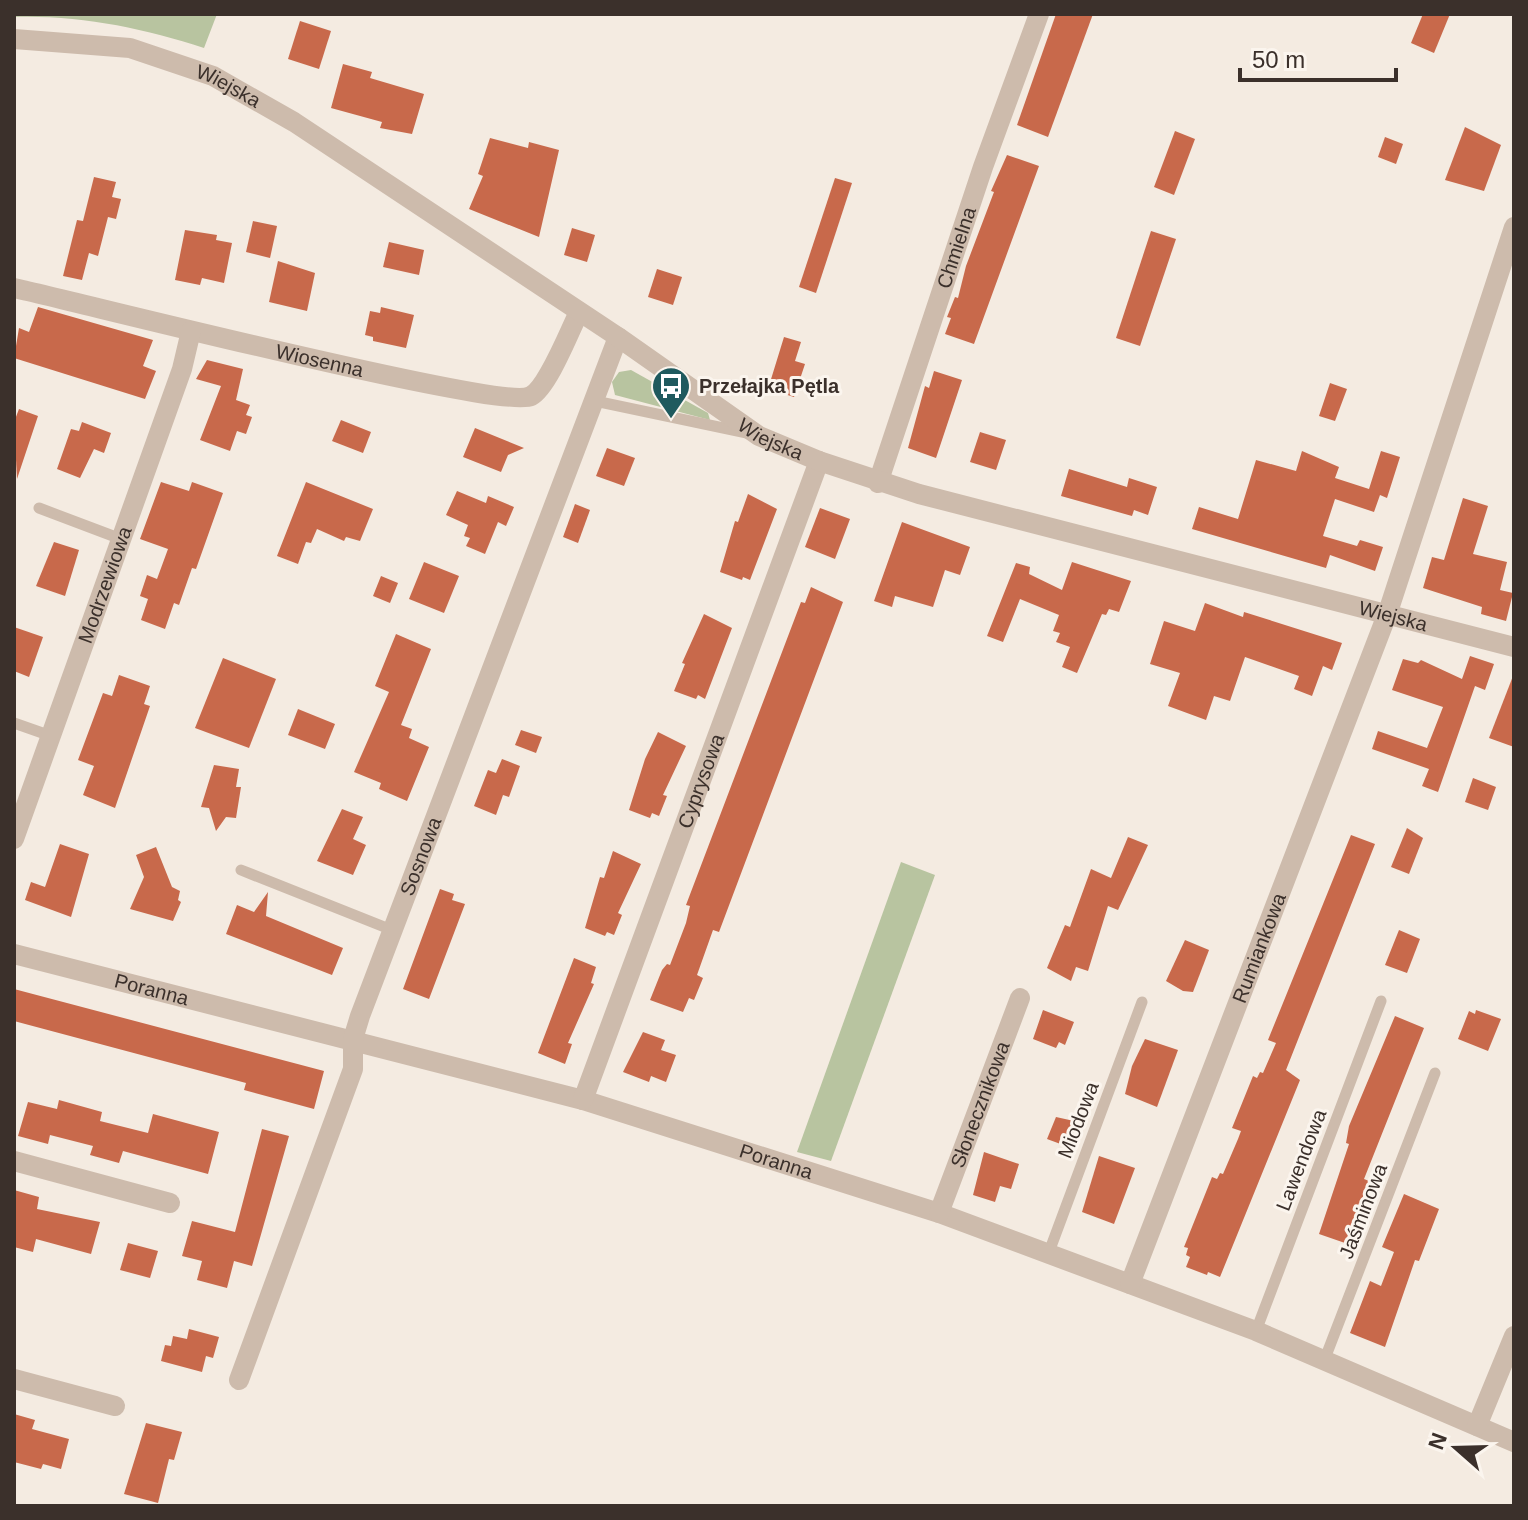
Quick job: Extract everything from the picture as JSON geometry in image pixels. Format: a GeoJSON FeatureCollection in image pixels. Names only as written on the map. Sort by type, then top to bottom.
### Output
{"type":"FeatureCollection","features":[{"type":"Feature","properties":{"kind":"street","name":"Chmielna"},"geometry":{"type":"LineString","coordinates":[[878,483],[983,167],[1039,14]]}},
{"type":"Feature","properties":{"kind":"street","name":"Wiejska"},"geometry":{"type":"LineString","coordinates":[[14,39],[130,48],[213,76],[294,122],[618,337],[759,436],[819,461],[878,483],[1388,612],[1514,647]]}},
{"type":"Feature","properties":{"kind":"street","name":"Rumiankowa"},"geometry":{"type":"LineString","coordinates":[[1130,1284],[1388,612],[1514,227]]}},
{"type":"Feature","properties":{"kind":"street","name":"Wiosenna"},"geometry":{"type":"LineString","coordinates":[[14,288],[415,380],[520,398],[538,390],[579,312]]}},
{"type":"Feature","properties":{"kind":"street","name":"Modrzewiowa"},"geometry":{"type":"LineString","coordinates":[[14,839],[182,369],[191,331]]}},
{"type":"Feature","properties":{"kind":"street","name":"Sosnowa"},"geometry":{"type":"LineString","coordinates":[[239,1380],[353,1069],[353,1039],[392,930],[618,337]]}},
{"type":"Feature","properties":{"kind":"street","name":"Cyprysowa"},"geometry":{"type":"LineString","coordinates":[[583,1100],[819,461]]}},
{"type":"Feature","properties":{"kind":"street","name":"Poranna"},"geometry":{"type":"LineString","coordinates":[[14,954],[583,1100],[939,1213],[1256,1331],[1514,1442]]}},
{"type":"Feature","properties":{"kind":"street","name":"Słonecznikowa"},"geometry":{"type":"LineString","coordinates":[[939,1213],[1020,998]]}},
{"type":"Feature","properties":{"kind":"street"},"geometry":{"type":"LineString","coordinates":[[14,1161],[170,1203]]}},
{"type":"Feature","properties":{"kind":"street"},"geometry":{"type":"LineString","coordinates":[[1477,1426],[1514,1336]]}},
{"type":"Feature","properties":{"kind":"street"},"geometry":{"type":"LineString","coordinates":[[14,1379],[115,1406]]}},
{"type":"Feature","properties":{"kind":"lane"},"geometry":{"type":"LineString","coordinates":[[595,401],[759,436]]}},
{"type":"Feature","properties":{"kind":"lane"},"geometry":{"type":"LineString","coordinates":[[39,508],[121,539]]}},
{"type":"Feature","properties":{"kind":"lane"},"geometry":{"type":"LineString","coordinates":[[14,723],[51,736]]}},
{"type":"Feature","properties":{"kind":"lane"},"geometry":{"type":"LineString","coordinates":[[241,870],[392,930]]}},
{"type":"Feature","properties":{"kind":"lane","name":"Lawendowa"},"geometry":{"type":"LineString","coordinates":[[1256,1331],[1381,1001]]}},
{"type":"Feature","properties":{"kind":"lane","name":"Miodowa"},"geometry":{"type":"LineString","coordinates":[[1049,1252],[1142,1002]]}},
{"type":"Feature","properties":{"kind":"lane","name":"Jaśminowa"},"geometry":{"type":"LineString","coordinates":[[1324,1361],[1435,1073]]}},
{"type":"Feature","properties":{"kind":"green space"},"geometry":{"type":"Polygon","coordinates":[[[14,14],[217,14],[204,48],[110,24],[63,18],[14,17],[14,14]]]}},
{"type":"Feature","properties":{"kind":"green space"},"geometry":{"type":"Polygon","coordinates":[[[631,370],[708,413],[710,420],[615,395],[612,382],[619,372],[631,370]]]}},
{"type":"Feature","properties":{"kind":"green space"},"geometry":{"type":"Polygon","coordinates":[[[901,862],[935,875],[831,1161],[797,1152],[901,862]]]}},
{"type":"Feature","properties":{"kind":"building"},"geometry":{"type":"Polygon","coordinates":[[[1056,14],[1093,14],[1048,137],[1017,125],[1056,14]]]}},
{"type":"Feature","properties":{"kind":"building"},"geometry":{"type":"Polygon","coordinates":[[[1423,14],[1450,14],[1434,53],[1411,43],[1423,14]]]}},
{"type":"Feature","properties":{"kind":"building"},"geometry":{"type":"Polygon","coordinates":[[[300,21],[331,31],[319,69],[288,59],[300,21]]]}},
{"type":"Feature","properties":{"kind":"building"},"geometry":{"type":"Polygon","coordinates":[[[343,64],[372,72],[370,78],[424,94],[412,134],[380,128],[382,122],[331,108],[343,64]]]}},
{"type":"Feature","properties":{"kind":"building"},"geometry":{"type":"Polygon","coordinates":[[[1465,127],[1501,145],[1484,191],[1445,180],[1465,127]]]}},
{"type":"Feature","properties":{"kind":"building"},"geometry":{"type":"Polygon","coordinates":[[[1175,131],[1195,139],[1174,195],[1154,187],[1175,131]]]}},
{"type":"Feature","properties":{"kind":"building"},"geometry":{"type":"Polygon","coordinates":[[[1385,137],[1403,144],[1396,164],[1378,157],[1385,137]]]}},
{"type":"Feature","properties":{"kind":"building"},"geometry":{"type":"Polygon","coordinates":[[[490,138],[528,148],[529,142],[559,150],[539,237],[469,209],[483,176],[478,174],[490,138]]]}},
{"type":"Feature","properties":{"kind":"building"},"geometry":{"type":"Polygon","coordinates":[[[1007,155],[1039,166],[974,344],[945,334],[951,318],[947,317],[955,297],[958,298],[966,266],[994,192],[991,191],[1007,155]]]}},
{"type":"Feature","properties":{"kind":"building"},"geometry":{"type":"Polygon","coordinates":[[[94,177],[116,182],[112,197],[121,199],[116,219],[108,217],[98,256],[89,253],[82,280],[63,276],[77,220],[83,221],[94,177]]]}},
{"type":"Feature","properties":{"kind":"building"},"geometry":{"type":"Polygon","coordinates":[[[835,178],[852,183],[816,293],[799,287],[835,178]]]}},
{"type":"Feature","properties":{"kind":"building"},"geometry":{"type":"Polygon","coordinates":[[[253,221],[277,226],[270,258],[246,252],[253,221]]]}},
{"type":"Feature","properties":{"kind":"building"},"geometry":{"type":"Polygon","coordinates":[[[572,228],[595,235],[587,262],[564,255],[572,228]]]}},
{"type":"Feature","properties":{"kind":"building"},"geometry":{"type":"Polygon","coordinates":[[[185,230],[217,235],[216,240],[232,243],[224,283],[202,278],[200,285],[175,280],[185,230]]]}},
{"type":"Feature","properties":{"kind":"building"},"geometry":{"type":"Polygon","coordinates":[[[1151,231],[1176,239],[1140,346],[1116,338],[1151,231]]]}},
{"type":"Feature","properties":{"kind":"building"},"geometry":{"type":"Polygon","coordinates":[[[389,242],[424,250],[419,275],[383,267],[389,242]]]}},
{"type":"Feature","properties":{"kind":"building"},"geometry":{"type":"Polygon","coordinates":[[[278,261],[315,273],[307,311],[269,302],[278,261]]]}},
{"type":"Feature","properties":{"kind":"building"},"geometry":{"type":"Polygon","coordinates":[[[657,269],[682,277],[673,305],[648,297],[657,269]]]}},
{"type":"Feature","properties":{"kind":"building"},"geometry":{"type":"Polygon","coordinates":[[[38,307],[153,340],[143,366],[156,371],[145,399],[14,358],[19,328],[29,332],[38,307]]]}},
{"type":"Feature","properties":{"kind":"building"},"geometry":{"type":"Polygon","coordinates":[[[381,307],[414,315],[406,348],[373,341],[373,337],[365,335],[370,311],[380,313],[381,307]]]}},
{"type":"Feature","properties":{"kind":"building"},"geometry":{"type":"Polygon","coordinates":[[[784,337],[801,342],[795,361],[805,364],[794,397],[768,389],[784,337]]]}},
{"type":"Feature","properties":{"kind":"building"},"geometry":{"type":"Polygon","coordinates":[[[207,360],[243,369],[236,400],[250,405],[246,415],[252,417],[246,434],[237,431],[230,451],[200,440],[221,386],[196,379],[207,360]]]}},
{"type":"Feature","properties":{"kind":"building"},"geometry":{"type":"Polygon","coordinates":[[[934,371],[962,380],[936,458],[908,448],[925,386],[929,388],[934,371]]]}},
{"type":"Feature","properties":{"kind":"building"},"geometry":{"type":"Polygon","coordinates":[[[1330,383],[1347,389],[1335,421],[1319,416],[1330,383]]]}},
{"type":"Feature","properties":{"kind":"building"},"geometry":{"type":"Polygon","coordinates":[[[19,409],[38,416],[17,479],[14,422],[19,409]]]}},
{"type":"Feature","properties":{"kind":"building"},"geometry":{"type":"Polygon","coordinates":[[[341,420],[371,432],[363,453],[332,441],[341,420]]]}},
{"type":"Feature","properties":{"kind":"building"},"geometry":{"type":"Polygon","coordinates":[[[82,422],[111,433],[104,453],[94,449],[80,478],[57,469],[71,429],[79,431],[82,422]]]}},
{"type":"Feature","properties":{"kind":"building"},"geometry":{"type":"Polygon","coordinates":[[[475,428],[524,448],[508,455],[501,472],[463,457],[475,428]]]}},
{"type":"Feature","properties":{"kind":"building"},"geometry":{"type":"Polygon","coordinates":[[[980,432],[1006,440],[996,470],[970,462],[980,432]]]}},
{"type":"Feature","properties":{"kind":"building"},"geometry":{"type":"Polygon","coordinates":[[[607,448],[635,458],[624,486],[596,476],[607,448]]]}},
{"type":"Feature","properties":{"kind":"building"},"geometry":{"type":"Polygon","coordinates":[[[1302,451],[1339,467],[1335,478],[1369,489],[1381,451],[1400,457],[1387,498],[1380,495],[1374,512],[1335,499],[1323,536],[1357,546],[1360,540],[1383,547],[1375,571],[1330,555],[1326,568],[1192,529],[1199,507],[1238,519],[1256,460],[1296,471],[1302,451]]]}},
{"type":"Feature","properties":{"kind":"building"},"geometry":{"type":"Polygon","coordinates":[[[1069,469],[1127,487],[1129,478],[1157,487],[1148,515],[1134,510],[1132,516],[1061,496],[1069,469]]]}},
{"type":"Feature","properties":{"kind":"building"},"geometry":{"type":"Polygon","coordinates":[[[161,482],[189,491],[192,482],[223,493],[196,569],[192,568],[179,605],[174,603],[165,629],[141,620],[148,599],[140,596],[147,575],[157,579],[168,549],[140,539],[161,482]]]}},
{"type":"Feature","properties":{"kind":"building"},"geometry":{"type":"Polygon","coordinates":[[[306,482],[373,509],[360,541],[346,537],[344,541],[317,529],[311,543],[306,542],[298,564],[277,556],[306,482]]]}},
{"type":"Feature","properties":{"kind":"building"},"geometry":{"type":"Polygon","coordinates":[[[457,491],[486,503],[488,496],[514,507],[506,526],[498,522],[485,554],[466,546],[470,538],[464,536],[468,525],[446,515],[457,491]]]}},
{"type":"Feature","properties":{"kind":"building"},"geometry":{"type":"Polygon","coordinates":[[[748,494],[777,509],[750,580],[743,577],[742,580],[720,572],[735,521],[738,522],[748,494]]]}},
{"type":"Feature","properties":{"kind":"building"},"geometry":{"type":"Polygon","coordinates":[[[1463,498],[1488,506],[1473,554],[1507,562],[1500,590],[1513,593],[1506,621],[1481,614],[1482,607],[1423,588],[1432,557],[1444,560],[1463,498]]]}},
{"type":"Feature","properties":{"kind":"building"},"geometry":{"type":"Polygon","coordinates":[[[575,504],[590,510],[578,543],[563,537],[575,504]]]}},
{"type":"Feature","properties":{"kind":"building"},"geometry":{"type":"Polygon","coordinates":[[[820,508],[850,519],[835,559],[805,547],[820,508]]]}},
{"type":"Feature","properties":{"kind":"building"},"geometry":{"type":"Polygon","coordinates":[[[902,522],[970,547],[960,575],[945,570],[933,607],[895,596],[892,607],[874,601],[902,522]]]}},
{"type":"Feature","properties":{"kind":"building"},"geometry":{"type":"Polygon","coordinates":[[[54,542],[79,550],[65,596],[36,586],[54,542]]]}},
{"type":"Feature","properties":{"kind":"building"},"geometry":{"type":"Polygon","coordinates":[[[424,562],[459,576],[444,613],[409,599],[424,562]]]}},
{"type":"Feature","properties":{"kind":"building"},"geometry":{"type":"Polygon","coordinates":[[[1072,562],[1131,581],[1119,612],[1109,609],[1106,615],[1102,614],[1077,673],[1062,667],[1070,647],[1056,642],[1060,633],[1053,631],[1059,615],[1020,599],[1003,642],[987,636],[1016,563],[1030,567],[1029,574],[1062,590],[1072,562]]]}},
{"type":"Feature","properties":{"kind":"building"},"geometry":{"type":"Polygon","coordinates":[[[381,576],[398,583],[390,603],[373,596],[381,576]]]}},
{"type":"Feature","properties":{"kind":"building"},"geometry":{"type":"Polygon","coordinates":[[[811,587],[843,602],[719,932],[713,930],[697,975],[703,978],[694,1000],[689,998],[683,1012],[650,1000],[662,970],[667,964],[670,965],[686,923],[690,906],[686,905],[801,602],[805,603],[811,587]]]}},
{"type":"Feature","properties":{"kind":"building"},"geometry":{"type":"Polygon","coordinates":[[[1205,603],[1243,617],[1244,612],[1342,643],[1332,670],[1323,666],[1312,696],[1294,689],[1299,676],[1245,657],[1230,701],[1214,696],[1206,720],[1168,706],[1180,673],[1150,664],[1164,621],[1195,631],[1205,603]]]}},
{"type":"Feature","properties":{"kind":"building"},"geometry":{"type":"Polygon","coordinates":[[[704,614],[732,628],[705,699],[698,695],[696,699],[674,691],[685,664],[682,663],[704,614]]]}},
{"type":"Feature","properties":{"kind":"building"},"geometry":{"type":"Polygon","coordinates":[[[14,627],[43,637],[29,677],[14,671],[14,627]]]}},
{"type":"Feature","properties":{"kind":"building"},"geometry":{"type":"Polygon","coordinates":[[[396,634],[431,649],[401,725],[412,729],[409,738],[429,747],[407,801],[379,789],[381,783],[354,772],[389,692],[375,686],[396,634]]]}},
{"type":"Feature","properties":{"kind":"building"},"geometry":{"type":"Polygon","coordinates":[[[1470,656],[1494,664],[1485,690],[1475,686],[1438,792],[1422,786],[1429,769],[1372,749],[1378,731],[1427,748],[1443,707],[1392,690],[1403,659],[1418,663],[1421,660],[1462,679],[1470,656]]]}},
{"type":"Feature","properties":{"kind":"building"},"geometry":{"type":"Polygon","coordinates":[[[223,658],[276,679],[249,748],[195,728],[223,658]]]}},
{"type":"Feature","properties":{"kind":"building"},"geometry":{"type":"Polygon","coordinates":[[[119,675],[150,686],[144,704],[150,706],[115,808],[83,795],[94,766],[78,760],[103,693],[112,696],[119,675]]]}},
{"type":"Feature","properties":{"kind":"building"},"geometry":{"type":"Polygon","coordinates":[[[1514,676],[1514,747],[1489,738],[1514,676]]]}},
{"type":"Feature","properties":{"kind":"building"},"geometry":{"type":"Polygon","coordinates":[[[298,709],[335,724],[325,749],[288,735],[298,709]]]}},
{"type":"Feature","properties":{"kind":"building"},"geometry":{"type":"Polygon","coordinates":[[[521,730],[542,737],[536,753],[515,745],[521,730]]]}},
{"type":"Feature","properties":{"kind":"building"},"geometry":{"type":"Polygon","coordinates":[[[658,732],[686,746],[663,795],[667,796],[659,816],[652,813],[650,818],[629,810],[645,759],[658,732]]]}},
{"type":"Feature","properties":{"kind":"building"},"geometry":{"type":"Polygon","coordinates":[[[502,759],[520,766],[509,797],[503,795],[496,815],[474,806],[488,770],[496,773],[502,759]]]}},
{"type":"Feature","properties":{"kind":"building"},"geometry":{"type":"Polygon","coordinates":[[[214,765],[239,769],[236,787],[241,787],[236,818],[226,817],[216,831],[209,808],[201,807],[214,765]]]}},
{"type":"Feature","properties":{"kind":"building"},"geometry":{"type":"Polygon","coordinates":[[[1473,778],[1496,787],[1488,810],[1465,802],[1473,778]]]}},
{"type":"Feature","properties":{"kind":"building"},"geometry":{"type":"Polygon","coordinates":[[[342,809],[363,817],[353,839],[366,845],[353,875],[317,861],[342,809]]]}},
{"type":"Feature","properties":{"kind":"building"},"geometry":{"type":"Polygon","coordinates":[[[1407,828],[1423,838],[1409,874],[1391,867],[1407,828]]]}},
{"type":"Feature","properties":{"kind":"building"},"geometry":{"type":"Polygon","coordinates":[[[1351,835],[1375,844],[1286,1070],[1300,1080],[1220,1277],[1208,1272],[1207,1275],[1186,1267],[1190,1257],[1186,1255],[1188,1248],[1184,1247],[1212,1177],[1217,1179],[1220,1173],[1223,1174],[1238,1139],[1241,1131],[1232,1128],[1253,1076],[1257,1078],[1260,1072],[1263,1073],[1276,1043],[1268,1040],[1351,835]]]}},
{"type":"Feature","properties":{"kind":"building"},"geometry":{"type":"Polygon","coordinates":[[[1128,837],[1148,845],[1118,910],[1108,906],[1088,971],[1076,967],[1071,981],[1047,968],[1065,925],[1070,927],[1091,869],[1111,878],[1128,837]]]}},
{"type":"Feature","properties":{"kind":"building"},"geometry":{"type":"Polygon","coordinates":[[[60,844],[89,854],[71,917],[25,900],[31,882],[45,887],[60,844]]]}},
{"type":"Feature","properties":{"kind":"building"},"geometry":{"type":"Polygon","coordinates":[[[156,847],[172,887],[180,891],[178,900],[181,902],[173,921],[130,909],[144,877],[136,855],[156,847]]]}},
{"type":"Feature","properties":{"kind":"building"},"geometry":{"type":"Polygon","coordinates":[[[613,851],[641,864],[618,913],[622,915],[614,935],[607,932],[605,936],[585,928],[600,877],[604,878],[613,851]]]}},
{"type":"Feature","properties":{"kind":"building"},"geometry":{"type":"Polygon","coordinates":[[[440,889],[454,894],[452,900],[465,904],[429,999],[403,989],[440,889]]]}},
{"type":"Feature","properties":{"kind":"building"},"geometry":{"type":"Polygon","coordinates":[[[268,892],[266,916],[343,948],[332,975],[226,934],[237,905],[254,912],[268,892]]]}},
{"type":"Feature","properties":{"kind":"building"},"geometry":{"type":"Polygon","coordinates":[[[1399,930],[1420,939],[1407,973],[1385,965],[1399,930]]]}},
{"type":"Feature","properties":{"kind":"building"},"geometry":{"type":"Polygon","coordinates":[[[1185,940],[1209,950],[1193,992],[1183,991],[1166,981],[1185,940]]]}},
{"type":"Feature","properties":{"kind":"building"},"geometry":{"type":"Polygon","coordinates":[[[574,958],[596,967],[591,983],[594,984],[568,1043],[572,1044],[565,1064],[538,1053],[574,958]]]}},
{"type":"Feature","properties":{"kind":"building"},"geometry":{"type":"Polygon","coordinates":[[[14,989],[324,1071],[314,1109],[244,1090],[246,1083],[14,1021],[14,989]]]}},
{"type":"Feature","properties":{"kind":"building"},"geometry":{"type":"Polygon","coordinates":[[[1043,1010],[1074,1022],[1065,1045],[1059,1042],[1056,1048],[1033,1039],[1043,1010]]]}},
{"type":"Feature","properties":{"kind":"building"},"geometry":{"type":"Polygon","coordinates":[[[1476,1010],[1501,1019],[1488,1051],[1458,1039],[1469,1011],[1475,1014],[1476,1010]]]}},
{"type":"Feature","properties":{"kind":"building"},"geometry":{"type":"Polygon","coordinates":[[[1395,1016],[1424,1028],[1364,1179],[1369,1181],[1345,1243],[1319,1234],[1349,1144],[1346,1143],[1349,1126],[1395,1016]]]}},
{"type":"Feature","properties":{"kind":"building"},"geometry":{"type":"Polygon","coordinates":[[[643,1032],[665,1040],[661,1050],[676,1055],[666,1082],[651,1076],[649,1082],[623,1072],[643,1032]]]}},
{"type":"Feature","properties":{"kind":"building"},"geometry":{"type":"Polygon","coordinates":[[[1145,1039],[1178,1050],[1157,1107],[1125,1094],[1132,1066],[1145,1039]]]}},
{"type":"Feature","properties":{"kind":"building"},"geometry":{"type":"Polygon","coordinates":[[[59,1100],[102,1112],[100,1121],[148,1133],[153,1114],[219,1132],[208,1174],[123,1151],[119,1163],[90,1155],[93,1146],[50,1135],[48,1144],[18,1136],[28,1102],[57,1109],[59,1100]]]}},
{"type":"Feature","properties":{"kind":"building"},"geometry":{"type":"Polygon","coordinates":[[[1056,1117],[1083,1123],[1074,1149],[1047,1139],[1056,1117]]]}},
{"type":"Feature","properties":{"kind":"building"},"geometry":{"type":"Polygon","coordinates":[[[262,1129],[289,1136],[252,1266],[234,1261],[227,1288],[197,1280],[202,1261],[182,1256],[192,1221],[235,1232],[262,1129]]]}},
{"type":"Feature","properties":{"kind":"building"},"geometry":{"type":"Polygon","coordinates":[[[984,1152],[1019,1164],[1011,1189],[1000,1186],[995,1202],[973,1195],[984,1152]]]}},
{"type":"Feature","properties":{"kind":"building"},"geometry":{"type":"Polygon","coordinates":[[[1099,1156],[1135,1168],[1114,1224],[1082,1212],[1099,1156]]]}},
{"type":"Feature","properties":{"kind":"building"},"geometry":{"type":"Polygon","coordinates":[[[14,1190],[39,1197],[37,1209],[100,1222],[91,1254],[36,1239],[33,1252],[14,1247],[14,1190]]]}},
{"type":"Feature","properties":{"kind":"building"},"geometry":{"type":"Polygon","coordinates":[[[1404,1194],[1439,1209],[1419,1261],[1415,1260],[1385,1347],[1350,1333],[1370,1281],[1381,1286],[1394,1252],[1382,1247],[1404,1194]]]}},
{"type":"Feature","properties":{"kind":"building"},"geometry":{"type":"Polygon","coordinates":[[[128,1243],[158,1251],[150,1278],[120,1270],[128,1243]]]}},
{"type":"Feature","properties":{"kind":"building"},"geometry":{"type":"Polygon","coordinates":[[[189,1329],[219,1337],[213,1358],[206,1356],[202,1372],[161,1361],[165,1345],[171,1346],[173,1336],[187,1339],[189,1329]]]}},
{"type":"Feature","properties":{"kind":"building"},"geometry":{"type":"Polygon","coordinates":[[[14,1414],[35,1420],[32,1429],[69,1439],[61,1469],[43,1464],[41,1469],[14,1462],[14,1414]]]}},
{"type":"Feature","properties":{"kind":"building"},"geometry":{"type":"Polygon","coordinates":[[[146,1423],[182,1432],[174,1460],[169,1459],[158,1503],[124,1494],[146,1423]]]}},
{"type":"Feature","properties":{"kind":"place","name":"Przełajka Pętla"},"geometry":{"type":"Point","coordinates":[671,420]}}]}
